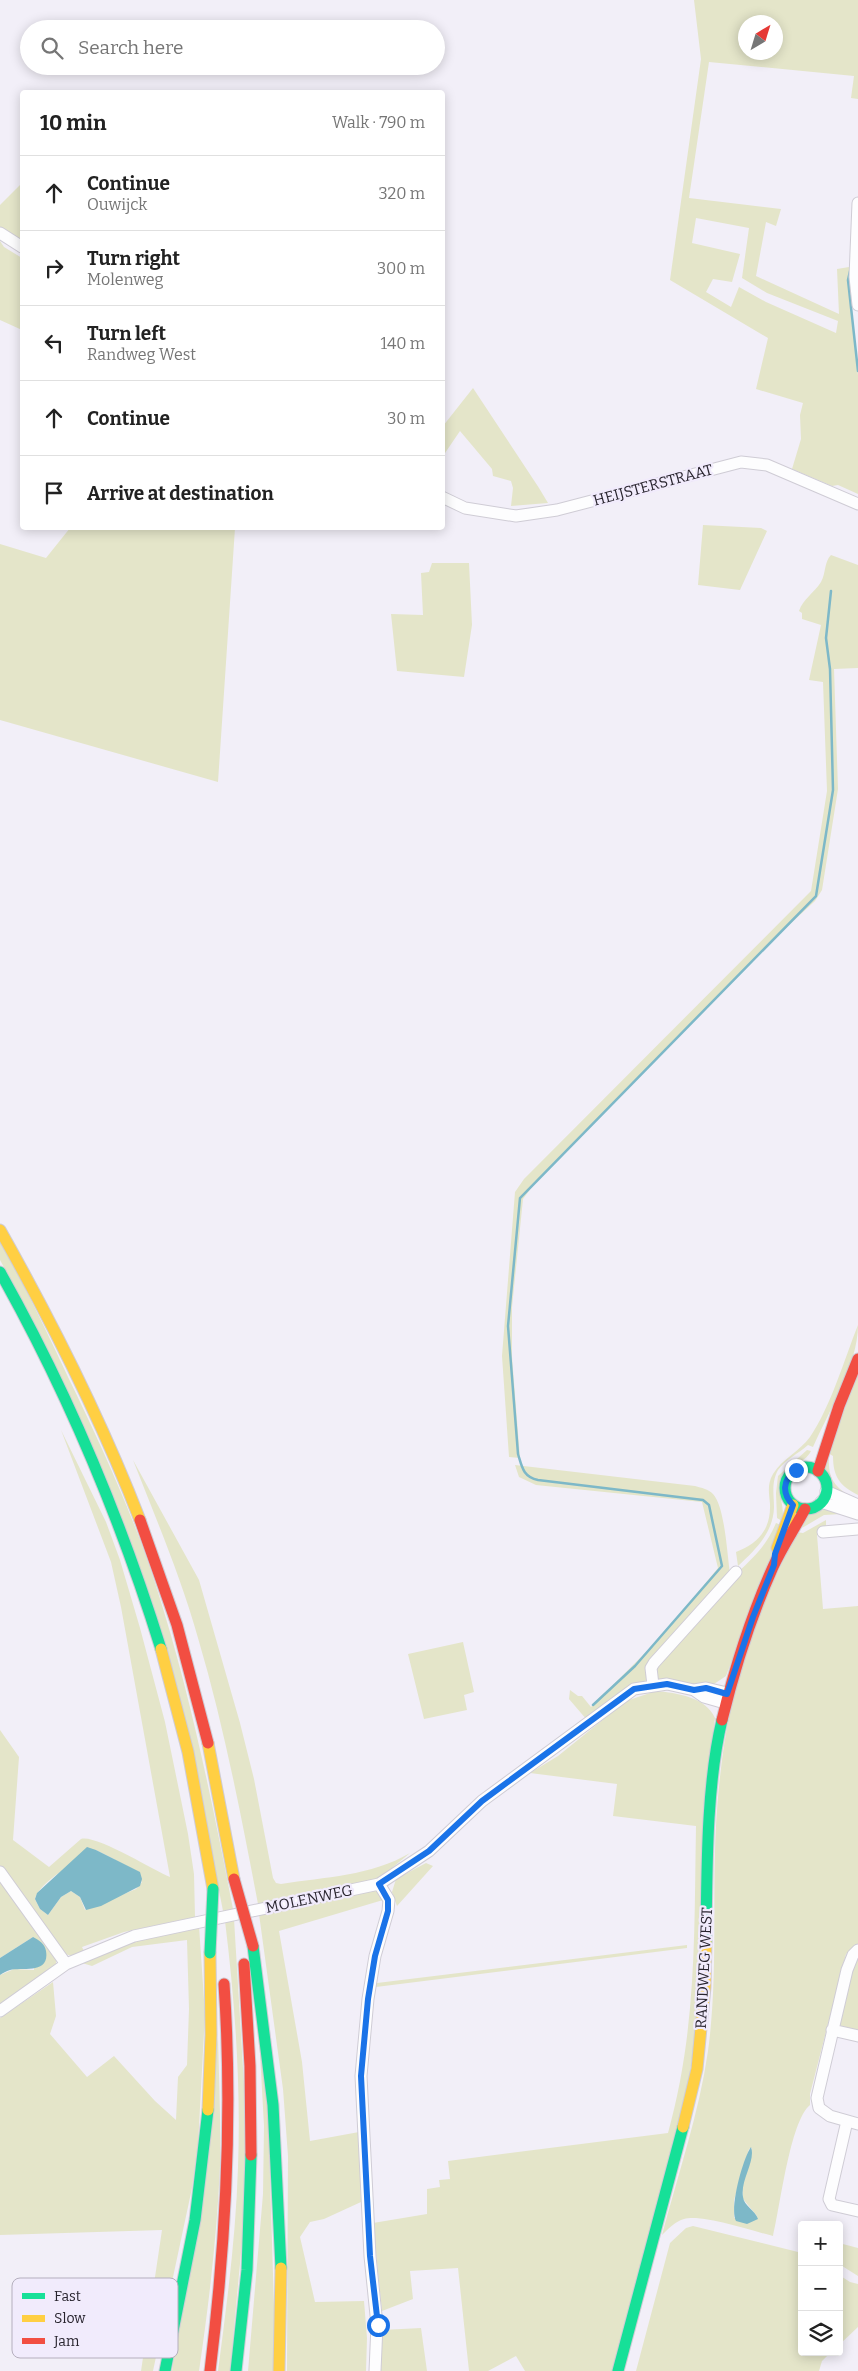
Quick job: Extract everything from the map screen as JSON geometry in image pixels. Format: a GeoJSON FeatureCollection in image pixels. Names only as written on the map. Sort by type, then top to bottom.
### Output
{"type":"FeatureCollection","features":[{"type":"Feature","properties":{"kind":"main road"},"geometry":{"type":"LineString","coordinates":[[0,1230],[45,1309],[86,1389],[140,1514],[170,1603],[201,1709],[220,1797],[272,2078],[277,2144],[282,2294],[279,2371]]}},
{"type":"Feature","properties":{"kind":"main road"},"geometry":{"type":"LineString","coordinates":[[0,1272],[41,1348],[94,1462],[144,1594],[164,1656],[189,1756],[213,1887],[230,2124],[228,2199],[210,2371]]}},
{"type":"Feature","properties":{"kind":"main road"},"geometry":{"type":"LineString","coordinates":[[814,1469],[858,1359]]}},
{"type":"Feature","properties":{"kind":"main road"},"geometry":{"type":"LineString","coordinates":[[814,1469],[825,1480],[824,1496],[811,1508],[805,1509],[793,1505],[785,1494],[786,1480],[796,1470],[814,1469]]}},
{"type":"Feature","properties":{"kind":"main road","name":"RANDWEG WEST"},"geometry":{"type":"LineString","coordinates":[[774,1565],[775,1554],[793,1505]]}},
{"type":"Feature","properties":{"kind":"main road","name":"RANDWEG WEST"},"geometry":{"type":"LineString","coordinates":[[618,2371],[682,2133],[697,2069],[705,1987],[708,1870],[714,1765],[726,1698],[753,1617],[774,1565],[805,1509]]}},
{"type":"Feature","properties":{"kind":"main road"},"geometry":{"type":"LineString","coordinates":[[236,2371],[251,2190],[248,1947]]}},
{"type":"Feature","properties":{"kind":"main road"},"geometry":{"type":"LineString","coordinates":[[178,2305],[203,2170],[219,1960]]}},
{"type":"Feature","properties":{"kind":"main road"},"geometry":{"type":"LineString","coordinates":[[165,2371],[168,2358]]}},
{"type":"Feature","properties":{"kind":"street"},"geometry":{"type":"LineString","coordinates":[[858,203],[855,277],[858,306]]}},
{"type":"Feature","properties":{"kind":"street"},"geometry":{"type":"LineString","coordinates":[[0,233],[20,246]]}},
{"type":"Feature","properties":{"kind":"street","name":"HEIJSTERSTRAAT"},"geometry":{"type":"LineString","coordinates":[[445,498],[472,510],[516,516],[557,510],[742,462],[768,465],[858,504]]}},
{"type":"Feature","properties":{"kind":"street"},"geometry":{"type":"LineString","coordinates":[[824,1496],[858,1505]]}},
{"type":"Feature","properties":{"kind":"street"},"geometry":{"type":"LineString","coordinates":[[824,1496],[858,1514]]}},
{"type":"Feature","properties":{"kind":"street"},"geometry":{"type":"LineString","coordinates":[[823,1532],[858,1528]]}},
{"type":"Feature","properties":{"kind":"street"},"geometry":{"type":"LineString","coordinates":[[653,1685],[652,1668],[654,1663],[736,1572]]}},
{"type":"Feature","properties":{"kind":"street","name":"MOLENWEG"},"geometry":{"type":"LineString","coordinates":[[0,2011],[66,1964],[134,1936],[379,1884],[429,1851],[482,1801],[517,1773],[581,1730],[634,1689],[667,1684],[694,1690],[704,1697],[726,1698]]}},
{"type":"Feature","properties":{"kind":"street"},"geometry":{"type":"LineString","coordinates":[[0,1872],[66,1964]]}},
{"type":"Feature","properties":{"kind":"street"},"geometry":{"type":"LineString","coordinates":[[375,2371],[378,2325],[370,2256],[361,2076],[368,1999],[375,1956],[388,1911],[388,1900],[379,1884]]}},
{"type":"Feature","properties":{"kind":"street"},"geometry":{"type":"LineString","coordinates":[[858,1950],[853,1955],[847,1970],[817,2098],[819,2108],[830,2116],[852,2122],[829,2199],[832,2205],[858,2211]]}},
{"type":"Feature","properties":{"kind":"street"},"geometry":{"type":"LineString","coordinates":[[832,2030],[858,2036]]}},
{"type":"Feature","properties":{"kind":"green space"},"geometry":{"type":"Polygon","coordinates":[[[694,0],[858,0],[858,99],[851,98],[854,76],[709,62],[689,198],[781,209],[776,226],[766,222],[756,276],[839,314],[837,269],[849,267],[852,322],[858,375],[858,494],[838,485],[832,486],[792,469],[801,439],[800,415],[803,403],[756,389],[768,338],[670,280],[701,59],[694,0]],[[696,218],[692,243],[740,254],[732,282],[713,279],[706,292],[731,307],[739,287],[766,302],[836,333],[838,321],[767,293],[742,278],[749,228],[696,218]]]}},
{"type":"Feature","properties":{"kind":"green space"},"geometry":{"type":"Polygon","coordinates":[[[20,185],[20,240],[0,227],[0,205],[20,185]]]}},
{"type":"Feature","properties":{"kind":"green space"},"geometry":{"type":"Polygon","coordinates":[[[0,241],[4,247],[20,257],[20,329],[0,320],[0,241]]]}},
{"type":"Feature","properties":{"kind":"green space"},"geometry":{"type":"Polygon","coordinates":[[[473,388],[548,503],[511,506],[513,488],[511,481],[493,476],[492,469],[460,431],[445,453],[445,423],[473,388]]]}},
{"type":"Feature","properties":{"kind":"green space"},"geometry":{"type":"Polygon","coordinates":[[[703,525],[761,528],[767,531],[740,590],[698,585],[703,525]]]}},
{"type":"Feature","properties":{"kind":"green space"},"geometry":{"type":"Polygon","coordinates":[[[68,530],[235,530],[218,782],[0,720],[0,544],[46,558],[68,530]]]}},
{"type":"Feature","properties":{"kind":"green space"},"geometry":{"type":"Polygon","coordinates":[[[831,555],[858,565],[858,668],[834,669],[838,789],[822,890],[815,901],[537,1180],[523,1199],[512,1307],[512,1357],[520,1458],[509,1457],[502,1356],[515,1192],[524,1179],[811,891],[827,791],[823,682],[809,680],[821,625],[802,619],[802,613],[799,611],[803,603],[821,582],[827,561],[831,555]]]}},
{"type":"Feature","properties":{"kind":"green space"},"geometry":{"type":"Polygon","coordinates":[[[432,563],[469,563],[472,625],[464,677],[397,671],[391,614],[423,615],[421,573],[429,572],[432,563]]]}},
{"type":"Feature","properties":{"kind":"green space"},"geometry":{"type":"Polygon","coordinates":[[[0,1242],[36,1309],[92,1428],[127,1506],[147,1559],[190,1706],[233,1909],[223,1911],[198,1783],[172,1672],[40,1334],[0,1260],[0,1242]]]}},
{"type":"Feature","properties":{"kind":"green space"},"geometry":{"type":"Polygon","coordinates":[[[858,1325],[857,1340],[848,1371],[813,1447],[808,1445],[778,1470],[774,1484],[773,1517],[767,1533],[757,1547],[738,1566],[736,1552],[757,1540],[768,1521],[771,1478],[781,1464],[806,1442],[818,1425],[831,1397],[858,1325]]]}},
{"type":"Feature","properties":{"kind":"green space"},"geometry":{"type":"Polygon","coordinates":[[[858,1374],[858,1495],[846,1488],[839,1480],[834,1470],[833,1456],[828,1453],[858,1374]]]}},
{"type":"Feature","properties":{"kind":"green space"},"geometry":{"type":"Polygon","coordinates":[[[61,1430],[106,1522],[120,1560],[140,1628],[165,1722],[188,1834],[194,1874],[195,1917],[124,1932],[82,1947],[84,1951],[73,1956],[64,1954],[0,1867],[0,1730],[19,1757],[13,1840],[49,1867],[81,1839],[88,1839],[111,1847],[170,1877],[121,1607],[111,1562],[61,1430]],[[96,1850],[61,1871],[38,1892],[35,1899],[40,1909],[48,1915],[61,1897],[71,1891],[80,1897],[85,1910],[136,1889],[142,1882],[114,1859],[96,1850]]]}},
{"type":"Feature","properties":{"kind":"green space"},"geometry":{"type":"Polygon","coordinates":[[[807,1450],[811,1451],[808,1456],[788,1469],[782,1477],[780,1493],[783,1509],[782,1521],[777,1518],[776,1493],[778,1476],[807,1450]]]}},
{"type":"Feature","properties":{"kind":"green space"},"geometry":{"type":"Polygon","coordinates":[[[829,1458],[829,1470],[832,1480],[848,1495],[834,1489],[829,1483],[824,1469],[829,1458]]]}},
{"type":"Feature","properties":{"kind":"green space"},"geometry":{"type":"Polygon","coordinates":[[[133,1460],[199,1580],[254,1779],[273,1878],[276,1883],[281,1884],[364,1871],[380,1867],[410,1853],[381,1877],[367,1882],[258,1904],[231,1771],[207,1671],[184,1593],[133,1460]]]}},
{"type":"Feature","properties":{"kind":"green space"},"geometry":{"type":"Polygon","coordinates":[[[515,1465],[695,1486],[713,1494],[720,1509],[725,1531],[730,1573],[643,1684],[587,1720],[569,1699],[570,1690],[578,1696],[582,1696],[591,1707],[659,1639],[718,1568],[702,1502],[536,1485],[519,1477],[515,1465]]]}},
{"type":"Feature","properties":{"kind":"green space"},"geometry":{"type":"Polygon","coordinates":[[[826,1509],[841,1514],[824,1515],[802,1528],[808,1515],[826,1509]]]}},
{"type":"Feature","properties":{"kind":"green space"},"geometry":{"type":"Polygon","coordinates":[[[826,1520],[826,1529],[817,1535],[823,1609],[858,1606],[858,1944],[846,1954],[810,2094],[810,2105],[803,2114],[791,2146],[773,2236],[715,2221],[692,2218],[678,2222],[662,2235],[694,2121],[708,2051],[713,1991],[717,1810],[724,1745],[732,1702],[749,1639],[760,1612],[796,1532],[803,1533],[826,1520]],[[752,2148],[749,2149],[734,2200],[734,2218],[757,2216],[743,2199],[742,2185],[752,2148]]]}},
{"type":"Feature","properties":{"kind":"green space"},"geometry":{"type":"Polygon","coordinates":[[[776,1523],[781,1525],[770,1561],[726,1676],[711,1686],[661,1681],[657,1678],[656,1668],[721,1591],[762,1548],[776,1523]]]}},
{"type":"Feature","properties":{"kind":"green space"},"geometry":{"type":"Polygon","coordinates":[[[463,1642],[474,1692],[464,1695],[467,1710],[424,1719],[408,1654],[463,1642]]]}},
{"type":"Feature","properties":{"kind":"green space"},"geometry":{"type":"Polygon","coordinates":[[[656,1691],[690,1697],[705,1705],[715,1718],[703,1811],[698,2015],[689,2080],[613,2371],[525,2371],[516,2356],[488,2371],[469,2371],[458,2268],[410,2271],[413,2299],[382,2311],[373,2223],[427,2214],[427,2189],[440,2187],[439,2180],[450,2179],[448,2161],[668,2133],[684,2056],[689,2018],[694,1943],[696,1826],[613,1816],[617,1784],[530,1773],[558,1756],[626,1701],[656,1691]]]}},
{"type":"Feature","properties":{"kind":"green space"},"geometry":{"type":"Polygon","coordinates":[[[426,1863],[433,1866],[397,1906],[392,1892],[396,1879],[426,1863]]]}},
{"type":"Feature","properties":{"kind":"green space"},"geometry":{"type":"Polygon","coordinates":[[[0,1878],[56,1957],[56,1964],[0,2005],[0,1975],[14,1969],[34,1970],[33,1937],[0,1958],[0,1878]]]}},
{"type":"Feature","properties":{"kind":"green space"},"geometry":{"type":"Polygon","coordinates":[[[373,1890],[378,1891],[383,1900],[279,1931],[302,2062],[310,2141],[359,2132],[361,2202],[324,2219],[310,2222],[300,2237],[315,2302],[364,2301],[367,2338],[366,2371],[287,2371],[288,2156],[283,2089],[259,1914],[373,1890]]]}},
{"type":"Feature","properties":{"kind":"green space"},"geometry":{"type":"Polygon","coordinates":[[[234,1919],[249,2167],[230,2371],[218,2371],[233,2244],[238,2167],[239,2105],[236,2044],[232,1982],[225,1921],[234,1919]]]}},
{"type":"Feature","properties":{"kind":"green space"},"geometry":{"type":"Polygon","coordinates":[[[199,1926],[205,2014],[198,2145],[192,2188],[173,2278],[155,2278],[162,2230],[0,2235],[0,2018],[53,1982],[56,2016],[50,2034],[87,2077],[114,2056],[155,2101],[176,2120],[178,2077],[187,2065],[189,2009],[187,1940],[132,1947],[92,1966],[82,1963],[128,1941],[199,1926]]]}},
{"type":"Feature","properties":{"kind":"green space"},"geometry":{"type":"Polygon","coordinates":[[[687,1945],[687,1948],[376,1987],[377,1983],[687,1945]]]}},
{"type":"Feature","properties":{"kind":"green space"},"geometry":{"type":"Polygon","coordinates":[[[858,1955],[858,2030],[837,2025],[854,1959],[858,1955]]]}},
{"type":"Feature","properties":{"kind":"green space"},"geometry":{"type":"Polygon","coordinates":[[[259,2035],[267,2080],[276,2371],[248,2371],[263,2194],[264,2126],[259,2035]]]}},
{"type":"Feature","properties":{"kind":"green space"},"geometry":{"type":"Polygon","coordinates":[[[218,2037],[219,2192],[215,2243],[199,2371],[172,2371],[174,2358],[178,2358],[178,2327],[218,2037]]]}},
{"type":"Feature","properties":{"kind":"green space"},"geometry":{"type":"Polygon","coordinates":[[[693,2226],[798,2252],[798,2356],[827,2356],[822,2361],[819,2371],[636,2371],[670,2243],[686,2228],[693,2226]]]}},
{"type":"Feature","properties":{"kind":"green space"},"geometry":{"type":"Polygon","coordinates":[[[843,2244],[858,2248],[858,2276],[843,2267],[843,2244]]]}},
{"type":"Feature","properties":{"kind":"green space"},"geometry":{"type":"Polygon","coordinates":[[[843,2278],[858,2284],[858,2327],[843,2341],[843,2278]]]}},
{"type":"Feature","properties":{"kind":"green space"},"geometry":{"type":"Polygon","coordinates":[[[421,2328],[427,2371],[381,2371],[382,2330],[421,2328]]]}},
{"type":"Feature","properties":{"kind":"green space"},"geometry":{"type":"Polygon","coordinates":[[[143,2358],[156,2358],[153,2371],[141,2371],[143,2358]]]}},
{"type":"Feature","properties":{"kind":"water"},"geometry":{"type":"Polygon","coordinates":[[[87,1847],[140,1872],[142,1879],[140,1886],[101,1906],[86,1910],[80,1897],[71,1891],[61,1897],[48,1915],[40,1909],[35,1899],[37,1893],[87,1847]]]}},
{"type":"Feature","properties":{"kind":"water"},"geometry":{"type":"Polygon","coordinates":[[[33,1937],[44,1946],[46,1959],[44,1964],[40,1967],[6,1971],[0,1975],[0,1958],[33,1937]]]}},
{"type":"Feature","properties":{"kind":"water"},"geometry":{"type":"Polygon","coordinates":[[[751,2147],[752,2152],[744,2184],[743,2197],[745,2203],[758,2219],[747,2224],[736,2221],[734,2206],[741,2172],[751,2147]]]}},
{"type":"Feature","properties":{"kind":"waterway"},"geometry":{"type":"LineString","coordinates":[[850,271],[848,280],[858,371]]}},
{"type":"Feature","properties":{"kind":"waterway"},"geometry":{"type":"LineString","coordinates":[[593,1705],[635,1666],[722,1566],[709,1505],[703,1500],[538,1480],[533,1479],[524,1471],[518,1454],[508,1326],[520,1198],[816,896],[833,790],[830,669],[826,638],[831,591]]}},
{"type":"Feature","properties":{"kind":"traffic: fast"},"geometry":{"type":"LineString","coordinates":[[0,1272],[48,1363],[91,1456],[128,1551],[161,1649]]}},
{"type":"Feature","properties":{"kind":"traffic: fast"},"geometry":{"type":"LineString","coordinates":[[806,1467],[821,1473],[827,1488],[821,1503],[806,1509],[791,1503],[785,1488],[791,1473],[806,1467]]}},
{"type":"Feature","properties":{"kind":"traffic: fast"},"geometry":{"type":"LineString","coordinates":[[706,1942],[710,1801],[722,1720]]}},
{"type":"Feature","properties":{"kind":"traffic: fast"},"geometry":{"type":"LineString","coordinates":[[210,1953],[213,1889]]}},
{"type":"Feature","properties":{"kind":"traffic: fast"},"geometry":{"type":"LineString","coordinates":[[253,1946],[273,2105],[281,2268]]}},
{"type":"Feature","properties":{"kind":"traffic: fast"},"geometry":{"type":"LineString","coordinates":[[178,2306],[195,2220],[208,2110]]}},
{"type":"Feature","properties":{"kind":"traffic: fast"},"geometry":{"type":"LineString","coordinates":[[618,2371],[683,2127]]}},
{"type":"Feature","properties":{"kind":"traffic: fast"},"geometry":{"type":"LineString","coordinates":[[236,2371],[247,2270],[251,2155]]}},
{"type":"Feature","properties":{"kind":"traffic: fast"},"geometry":{"type":"LineString","coordinates":[[165,2371],[168,2358]]}},
{"type":"Feature","properties":{"kind":"traffic: slow"},"geometry":{"type":"LineString","coordinates":[[0,1230],[39,1301],[93,1409],[140,1520]]}},
{"type":"Feature","properties":{"kind":"traffic: slow"},"geometry":{"type":"LineString","coordinates":[[777,1548],[793,1505]]}},
{"type":"Feature","properties":{"kind":"traffic: slow"},"geometry":{"type":"LineString","coordinates":[[161,1649],[188,1752],[213,1889]]}},
{"type":"Feature","properties":{"kind":"traffic: slow"},"geometry":{"type":"LineString","coordinates":[[208,1743],[234,1879]]}},
{"type":"Feature","properties":{"kind":"traffic: slow"},"geometry":{"type":"LineString","coordinates":[[683,2127],[697,2069],[705,1987],[706,1942]]}},
{"type":"Feature","properties":{"kind":"traffic: slow"},"geometry":{"type":"LineString","coordinates":[[208,2110],[211,2035],[210,1953]]}},
{"type":"Feature","properties":{"kind":"traffic: slow"},"geometry":{"type":"LineString","coordinates":[[279,2371],[281,2268]]}},
{"type":"Feature","properties":{"kind":"traffic: jam"},"geometry":{"type":"LineString","coordinates":[[818,1471],[839,1406],[858,1359]]}},
{"type":"Feature","properties":{"kind":"traffic: jam"},"geometry":{"type":"LineString","coordinates":[[722,1720],[738,1661],[765,1585],[805,1509]]}},
{"type":"Feature","properties":{"kind":"traffic: jam"},"geometry":{"type":"LineString","coordinates":[[140,1520],[177,1625],[208,1743]]}},
{"type":"Feature","properties":{"kind":"traffic: jam"},"geometry":{"type":"LineString","coordinates":[[234,1879],[253,1946]]}},
{"type":"Feature","properties":{"kind":"traffic: jam"},"geometry":{"type":"LineString","coordinates":[[244,1964],[250,2066],[251,2155]]}},
{"type":"Feature","properties":{"kind":"traffic: jam"},"geometry":{"type":"LineString","coordinates":[[210,2371],[224,2226],[228,2130],[227,2033],[224,1984]]}},
{"type":"Feature","properties":{"kind":"route"},"geometry":{"type":"LineString","coordinates":[[378,2325],[370,2256],[361,2076],[368,1999],[375,1956],[388,1911],[388,1900],[379,1884],[429,1851],[482,1801],[517,1773],[581,1730],[634,1689],[667,1684],[694,1690],[706,1688],[727,1694],[753,1617],[774,1565],[775,1554],[793,1505],[788,1500],[784,1487],[790,1474],[796,1470]]}}]}
